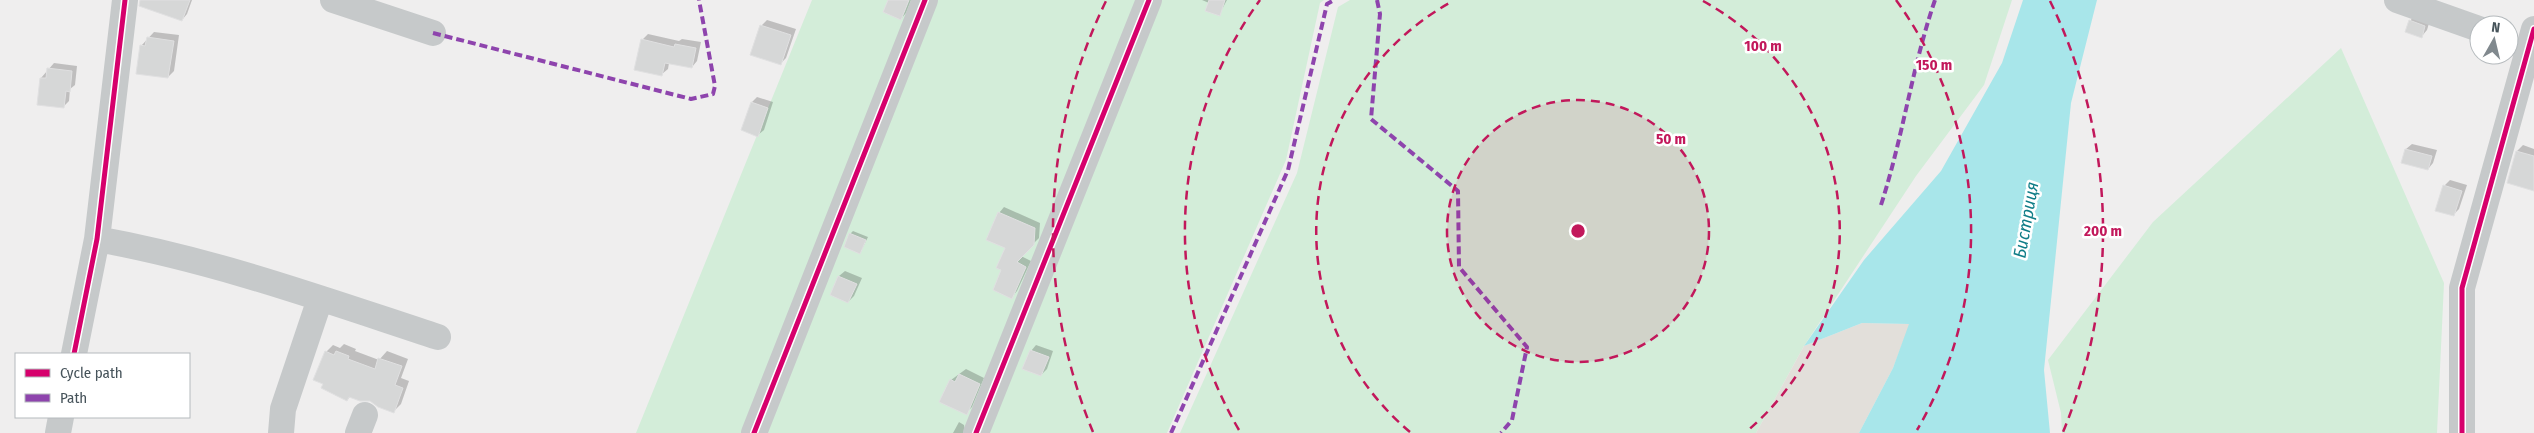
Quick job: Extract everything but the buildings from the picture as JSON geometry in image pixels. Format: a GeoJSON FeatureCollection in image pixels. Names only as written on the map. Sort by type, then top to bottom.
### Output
{"type":"FeatureCollection","features":[{"type":"Feature","properties":{"kind":"street"},"geometry":{"type":"LineString","coordinates":[[74,353],[97,239],[125,0]]}},
{"type":"Feature","properties":{"kind":"street"},"geometry":{"type":"LineString","coordinates":[[333,0],[433,32]]}},
{"type":"Feature","properties":{"kind":"street"},"geometry":{"type":"LineString","coordinates":[[754,433],[925,0]]}},
{"type":"Feature","properties":{"kind":"street"},"geometry":{"type":"LineString","coordinates":[[976,433],[1149,0]]}},
{"type":"Feature","properties":{"kind":"street"},"geometry":{"type":"LineString","coordinates":[[2398,0],[2469,25]]}},
{"type":"Feature","properties":{"kind":"street"},"geometry":{"type":"LineString","coordinates":[[2462,433],[2462,288],[2524,39]]}},
{"type":"Feature","properties":{"kind":"street"},"geometry":{"type":"LineString","coordinates":[[97,239],[150,248],[248,275],[438,337]]}},
{"type":"Feature","properties":{"kind":"street"},"geometry":{"type":"LineString","coordinates":[[281,433],[283,410],[320,299]]}},
{"type":"Feature","properties":{"kind":"street"},"geometry":{"type":"LineString","coordinates":[[58,433],[61,418]]}},
{"type":"Feature","properties":{"kind":"green space"},"geometry":{"type":"Polygon","coordinates":[[[812,0],[1324,0],[1320,3],[1286,160],[1167,433],[636,433],[812,0]]]}},
{"type":"Feature","properties":{"kind":"green space"},"geometry":{"type":"Polygon","coordinates":[[[1350,0],[2012,0],[1984,85],[1916,176],[1804,346],[1756,433],[1180,433],[1297,173],[1338,7],[1350,0]]]}},
{"type":"Feature","properties":{"kind":"green space"},"geometry":{"type":"Polygon","coordinates":[[[2341,48],[2444,283],[2437,433],[2062,433],[2061,413],[2048,360],[2153,222],[2341,48]]]}},
{"type":"Feature","properties":{"kind":"sand"},"geometry":{"type":"Polygon","coordinates":[[[1862,323],[1910,324],[1893,368],[1859,433],[1756,433],[1804,346],[1862,323]]]}},
{"type":"Feature","properties":{"kind":"water","name":"Бистриця"},"geometry":{"type":"Polygon","coordinates":[[[2023,0],[2097,0],[2071,103],[2044,370],[2050,433],[1859,433],[1893,368],[1909,324],[1862,323],[1804,346],[1864,260],[1941,171],[2002,63],[2023,0]]]}},
{"type":"Feature","properties":{"kind":"marked path"},"geometry":{"type":"LineString","coordinates":[[433,33],[691,99],[713,94],[715,86],[699,0]]}},
{"type":"Feature","properties":{"kind":"marked path"},"geometry":{"type":"LineString","coordinates":[[1171,433],[1288,170],[1327,4],[1334,0]]}},
{"type":"Feature","properties":{"kind":"marked path"},"geometry":{"type":"LineString","coordinates":[[1377,0],[1380,14],[1371,119],[1458,191],[1459,267],[1527,347],[1512,420],[1501,433]]}},
{"type":"Feature","properties":{"kind":"marked path"},"geometry":{"type":"LineString","coordinates":[[1881,205],[1920,51],[1935,0]]}},
{"type":"Feature","properties":{"kind":"cycle path"},"geometry":{"type":"LineString","coordinates":[[74,353],[97,239],[125,0]]}},
{"type":"Feature","properties":{"kind":"cycle path"},"geometry":{"type":"LineString","coordinates":[[754,433],[925,0]]}},
{"type":"Feature","properties":{"kind":"cycle path"},"geometry":{"type":"LineString","coordinates":[[976,433],[1149,0]]}},
{"type":"Feature","properties":{"kind":"cycle path"},"geometry":{"type":"LineString","coordinates":[[2462,433],[2462,288],[2534,29]]}}]}
